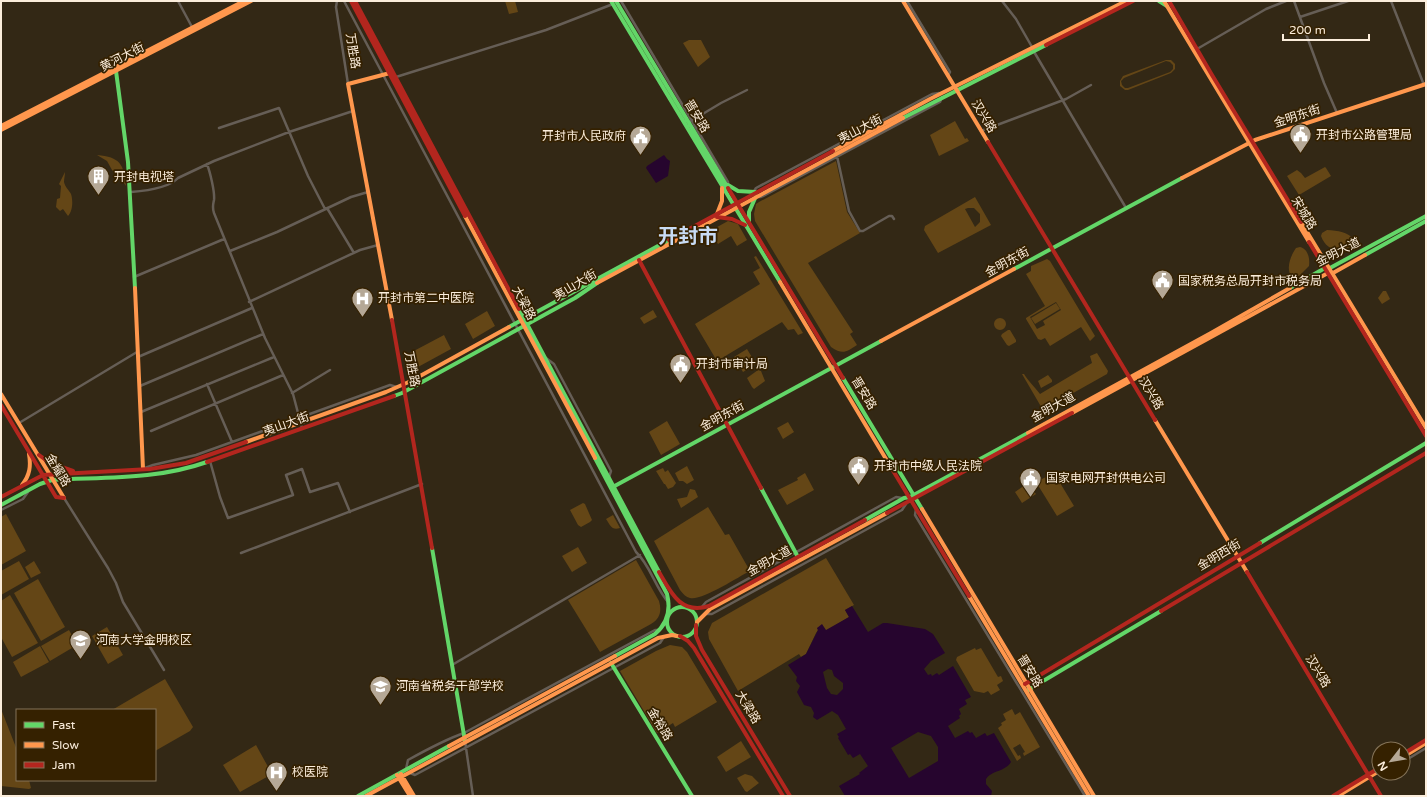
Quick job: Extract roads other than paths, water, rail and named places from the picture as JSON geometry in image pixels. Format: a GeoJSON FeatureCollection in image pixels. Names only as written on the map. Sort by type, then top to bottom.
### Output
{"type":"FeatureCollection","features":[{"type":"Feature","properties":{"kind":"main road","name":"黄河大街"},"geometry":{"type":"LineString","coordinates":[[1,126],[244,1]]}},
{"type":"Feature","properties":{"kind":"main road","name":"黄河大街"},"geometry":{"type":"LineString","coordinates":[[1,130],[251,1]]}},
{"type":"Feature","properties":{"kind":"main road","name":"大梁路"},"geometry":{"type":"LineString","coordinates":[[351,1],[523,320],[545,357],[609,477],[612,488],[670,592],[678,601],[688,608]]}},
{"type":"Feature","properties":{"kind":"main road","name":"大梁路"},"geometry":{"type":"LineString","coordinates":[[355,1],[523,320]]}},
{"type":"Feature","properties":{"kind":"main road","name":"汉兴路"},"geometry":{"type":"LineString","coordinates":[[902,1],[1051,249]]}},
{"type":"Feature","properties":{"kind":"main road","name":"汉兴路"},"geometry":{"type":"LineString","coordinates":[[902,1],[1380,796]]}},
{"type":"Feature","properties":{"kind":"main road","name":"夷山大街"},"geometry":{"type":"LineString","coordinates":[[1033,49],[1126,1]]}},
{"type":"Feature","properties":{"kind":"main road","name":"夷山大街"},"geometry":{"type":"LineString","coordinates":[[1,497],[21,486],[49,474],[143,469],[167,467],[186,463],[299,420],[398,387],[954,88],[1133,1]]}},
{"type":"Feature","properties":{"kind":"main road"},"geometry":{"type":"LineString","coordinates":[[1159,1],[1168,7]]}},
{"type":"Feature","properties":{"kind":"main road","name":"宋城路"},"geometry":{"type":"LineString","coordinates":[[1164,1],[1426,428]]}},
{"type":"Feature","properties":{"kind":"main road","name":"宋城路"},"geometry":{"type":"LineString","coordinates":[[1169,1],[1251,142]]}},
{"type":"Feature","properties":{"kind":"main road"},"geometry":{"type":"LineString","coordinates":[[1172,1],[1174,11]]}},
{"type":"Feature","properties":{"kind":"main road","name":"晋安路"},"geometry":{"type":"LineString","coordinates":[[614,2],[690,121],[747,224],[1024,684]]}},
{"type":"Feature","properties":{"kind":"main road","name":"晋安路"},"geometry":{"type":"LineString","coordinates":[[614,2],[726,185]]}},
{"type":"Feature","properties":{"kind":"main road"},"geometry":{"type":"LineString","coordinates":[[116,71],[128,162],[143,469]]}},
{"type":"Feature","properties":{"kind":"main road"},"geometry":{"type":"LineString","coordinates":[[348,84],[390,73]]}},
{"type":"Feature","properties":{"kind":"main road","name":"万胜路"},"geometry":{"type":"LineString","coordinates":[[348,84],[406,391],[464,737]]}},
{"type":"Feature","properties":{"kind":"main road","name":"金明东街"},"geometry":{"type":"LineString","coordinates":[[612,488],[727,424],[1251,142],[1425,85]]}},
{"type":"Feature","properties":{"kind":"main road"},"geometry":{"type":"LineString","coordinates":[[726,185],[738,191],[754,195],[747,224],[717,215],[726,185]]}},
{"type":"Feature","properties":{"kind":"main road","name":"夷山大街"},"geometry":{"type":"LineString","coordinates":[[1,505],[47,481],[52,480],[160,475],[179,471],[210,462],[406,391],[518,330],[717,215]]}},
{"type":"Feature","properties":{"kind":"main road","name":"金明大道"},"geometry":{"type":"LineString","coordinates":[[696,623],[710,610],[798,557],[907,502],[1329,271],[1426,216]]}},
{"type":"Feature","properties":{"kind":"main road","name":"金明大道"},"geometry":{"type":"LineString","coordinates":[[1329,271],[1426,221]]}},
{"type":"Feature","properties":{"kind":"main road"},"geometry":{"type":"LineString","coordinates":[[639,260],[798,557]]}},
{"type":"Feature","properties":{"kind":"main road","name":"宋城路"},"geometry":{"type":"LineString","coordinates":[[1329,271],[1426,436]]}},
{"type":"Feature","properties":{"kind":"main road","name":"大梁路"},"geometry":{"type":"LineString","coordinates":[[526,325],[667,594],[669,603],[668,618]]}},
{"type":"Feature","properties":{"kind":"main road","name":"金耀路"},"geometry":{"type":"LineString","coordinates":[[1,394],[64,498]]}},
{"type":"Feature","properties":{"kind":"main road","name":"金耀路"},"geometry":{"type":"LineString","coordinates":[[1,406],[56,497],[64,498]]}},
{"type":"Feature","properties":{"kind":"main road","name":"金明西街"},"geometry":{"type":"LineString","coordinates":[[1024,684],[1426,443]]}},
{"type":"Feature","properties":{"kind":"main road"},"geometry":{"type":"LineString","coordinates":[[21,486],[27,479],[31,470],[28,450]]}},
{"type":"Feature","properties":{"kind":"main road"},"geometry":{"type":"LineString","coordinates":[[35,451],[50,463],[66,470],[79,472]]}},
{"type":"Feature","properties":{"kind":"main road","name":"金明西街"},"geometry":{"type":"LineString","coordinates":[[1028,690],[1426,453]]}},
{"type":"Feature","properties":{"kind":"main road","name":"金明大道"},"geometry":{"type":"LineString","coordinates":[[688,608],[701,608],[709,606],[904,498],[912,498]]}},
{"type":"Feature","properties":{"kind":"main road","name":"晋安路"},"geometry":{"type":"LineString","coordinates":[[912,498],[916,508],[1094,796]]}},
{"type":"Feature","properties":{"kind":"main road"},"geometry":{"type":"LineString","coordinates":[[366,796],[464,737],[636,645],[660,630],[670,613],[677,608],[688,608],[695,615],[696,623],[692,633],[685,636],[664,636],[658,638],[464,737]]}},
{"type":"Feature","properties":{"kind":"main road"},"geometry":{"type":"LineString","coordinates":[[668,618],[670,630],[679,636]]}},
{"type":"Feature","properties":{"kind":"main road","name":"大梁路"},"geometry":{"type":"LineString","coordinates":[[696,623],[696,636],[702,650],[790,796]]}},
{"type":"Feature","properties":{"kind":"main road","name":"大梁路"},"geometry":{"type":"LineString","coordinates":[[679,636],[688,641],[694,648],[783,796]]}},
{"type":"Feature","properties":{"kind":"main road","name":"金裕路"},"geometry":{"type":"LineString","coordinates":[[611,663],[692,796]]}},
{"type":"Feature","properties":{"kind":"main road","name":"晋安路"},"geometry":{"type":"LineString","coordinates":[[1028,690],[1089,796]]}},
{"type":"Feature","properties":{"kind":"main road"},"geometry":{"type":"LineString","coordinates":[[1411,749],[1426,740]]}},
{"type":"Feature","properties":{"kind":"main road"},"geometry":{"type":"LineString","coordinates":[[1411,752],[1426,743]]}},
{"type":"Feature","properties":{"kind":"main road"},"geometry":{"type":"LineString","coordinates":[[1338,796],[1371,774]]}},
{"type":"Feature","properties":{"kind":"main road"},"geometry":{"type":"LineString","coordinates":[[1332,796],[1371,775]]}},
{"type":"Feature","properties":{"kind":"main road"},"geometry":{"type":"LineString","coordinates":[[358,796],[400,776]]}},
{"type":"Feature","properties":{"kind":"main road"},"geometry":{"type":"LineString","coordinates":[[400,776],[410,796]]}},
{"type":"Feature","properties":{"kind":"main road"},"geometry":{"type":"LineString","coordinates":[[400,776],[414,796]]}},
{"type":"Feature","properties":{"kind":"street"},"geometry":{"type":"LineString","coordinates":[[178,1],[192,28]]}},
{"type":"Feature","properties":{"kind":"street","name":"万胜路"},"geometry":{"type":"LineString","coordinates":[[337,1],[336,7],[348,84]]}},
{"type":"Feature","properties":{"kind":"street"},"geometry":{"type":"LineString","coordinates":[[344,1],[636,552],[643,559],[663,596],[669,603]]}},
{"type":"Feature","properties":{"kind":"street"},"geometry":{"type":"LineString","coordinates":[[621,1],[690,121],[721,103],[748,90]]}},
{"type":"Feature","properties":{"kind":"street"},"geometry":{"type":"LineString","coordinates":[[908,1],[950,72],[948,76]]}},
{"type":"Feature","properties":{"kind":"street"},"geometry":{"type":"LineString","coordinates":[[1002,1],[1016,19],[1127,208]]}},
{"type":"Feature","properties":{"kind":"street"},"geometry":{"type":"LineString","coordinates":[[1197,49],[1266,9],[1286,1]]}},
{"type":"Feature","properties":{"kind":"street"},"geometry":{"type":"LineString","coordinates":[[1294,1],[1324,83],[1337,113]]}},
{"type":"Feature","properties":{"kind":"street"},"geometry":{"type":"LineString","coordinates":[[1300,17],[1348,1]]}},
{"type":"Feature","properties":{"kind":"street"},"geometry":{"type":"LineString","coordinates":[[1391,1],[1425,85]]}},
{"type":"Feature","properties":{"kind":"street"},"geometry":{"type":"LineString","coordinates":[[396,77],[546,30],[614,2]]}},
{"type":"Feature","properties":{"kind":"street"},"geometry":{"type":"LineString","coordinates":[[981,131],[1068,98],[1091,85]]}},
{"type":"Feature","properties":{"kind":"street"},"geometry":{"type":"LineString","coordinates":[[932,94],[942,95],[940,102],[837,156],[761,197],[754,195],[756,188],[918,101],[932,94]]}},
{"type":"Feature","properties":{"kind":"street"},"geometry":{"type":"LineString","coordinates":[[220,128],[279,108],[308,176],[326,209],[354,253]]}},
{"type":"Feature","properties":{"kind":"street"},"geometry":{"type":"LineString","coordinates":[[130,192],[150,190],[173,183],[178,178],[207,164],[289,132],[353,111]]}},
{"type":"Feature","properties":{"kind":"street"},"geometry":{"type":"LineString","coordinates":[[837,156],[850,211],[860,231],[863,231],[889,216],[892,216],[894,219]]}},
{"type":"Feature","properties":{"kind":"street"},"geometry":{"type":"LineString","coordinates":[[207,164],[211,175],[214,199],[212,208],[249,302],[292,393],[302,428]]}},
{"type":"Feature","properties":{"kind":"street"},"geometry":{"type":"LineString","coordinates":[[230,251],[277,232],[351,197],[368,192]]}},
{"type":"Feature","properties":{"kind":"street"},"geometry":{"type":"LineString","coordinates":[[134,277],[224,239]]}},
{"type":"Feature","properties":{"kind":"street"},"geometry":{"type":"LineString","coordinates":[[249,302],[354,253],[378,245]]}},
{"type":"Feature","properties":{"kind":"street"},"geometry":{"type":"LineString","coordinates":[[138,358],[252,308]]}},
{"type":"Feature","properties":{"kind":"street"},"geometry":{"type":"LineString","coordinates":[[139,386],[263,334]]}},
{"type":"Feature","properties":{"kind":"street"},"geometry":{"type":"LineString","coordinates":[[18,423],[138,352]]}},
{"type":"Feature","properties":{"kind":"street"},"geometry":{"type":"LineString","coordinates":[[140,412],[274,357]]}},
{"type":"Feature","properties":{"kind":"street"},"geometry":{"type":"LineString","coordinates":[[292,393],[330,370]]}},
{"type":"Feature","properties":{"kind":"street"},"geometry":{"type":"LineString","coordinates":[[151,431],[283,375]]}},
{"type":"Feature","properties":{"kind":"street"},"geometry":{"type":"LineString","coordinates":[[207,384],[232,442]]}},
{"type":"Feature","properties":{"kind":"street"},"geometry":{"type":"LineString","coordinates":[[143,469],[153,464],[185,458],[299,420]]}},
{"type":"Feature","properties":{"kind":"street"},"geometry":{"type":"LineString","coordinates":[[210,462],[228,518],[293,495],[286,475],[302,469],[310,492],[338,483],[350,512]]}},
{"type":"Feature","properties":{"kind":"street"},"geometry":{"type":"LineString","coordinates":[[241,553],[422,484]]}},
{"type":"Feature","properties":{"kind":"street"},"geometry":{"type":"LineString","coordinates":[[1,510],[23,498],[29,490]]}},
{"type":"Feature","properties":{"kind":"street"},"geometry":{"type":"LineString","coordinates":[[64,498],[108,568],[126,606],[164,670]]}},
{"type":"Feature","properties":{"kind":"street"},"geometry":{"type":"LineString","coordinates":[[704,614],[712,614],[768,584],[902,510],[907,502]]}},
{"type":"Feature","properties":{"kind":"street"},"geometry":{"type":"LineString","coordinates":[[916,508],[915,515],[1085,796]]}},
{"type":"Feature","properties":{"kind":"street"},"geometry":{"type":"LineString","coordinates":[[452,665],[640,555]]}},
{"type":"Feature","properties":{"kind":"street"},"geometry":{"type":"LineString","coordinates":[[473,796],[466,748],[464,737],[449,738],[408,760],[408,771],[415,775],[466,748],[614,667],[660,643],[664,636]]}},
{"type":"Feature","properties":{"kind":"street"},"geometry":{"type":"LineString","coordinates":[[1411,757],[1426,748]]}},
{"type":"Feature","properties":{"kind":"place","name":"开封市公路管理局"},"geometry":{"type":"Point","coordinates":[1301,154]}},
{"type":"Feature","properties":{"kind":"place","name":"开封市人民政府"},"geometry":{"type":"Point","coordinates":[641,156]}},
{"type":"Feature","properties":{"kind":"place","name":"开封电视塔"},"geometry":{"type":"Point","coordinates":[99,196]}},
{"type":"Feature","properties":{"kind":"place","name":"国家税务总局开封市税务局"},"geometry":{"type":"Point","coordinates":[1162,300]}},
{"type":"Feature","properties":{"kind":"place","name":"开封市第二中医院"},"geometry":{"type":"Point","coordinates":[362,318]}},
{"type":"Feature","properties":{"kind":"place","name":"开封市审计局"},"geometry":{"type":"Point","coordinates":[681,384]}},
{"type":"Feature","properties":{"kind":"place","name":"开封市中级人民法院"},"geometry":{"type":"Point","coordinates":[858,486]}},
{"type":"Feature","properties":{"kind":"place","name":"国家电网开封供电公司"},"geometry":{"type":"Point","coordinates":[1031,498]}},
{"type":"Feature","properties":{"kind":"place","name":"河南大学金明校区"},"geometry":{"type":"Point","coordinates":[80,660]}},
{"type":"Feature","properties":{"kind":"place","name":"河南省税务干部学校"},"geometry":{"type":"Point","coordinates":[380,706]}},
{"type":"Feature","properties":{"kind":"place","name":"校医院"},"geometry":{"type":"Point","coordinates":[277,792]}},
{"type":"Feature","properties":{"kind":"district","name":"开封市"},"geometry":{"type":"Point","coordinates":[688,237]}}]}
